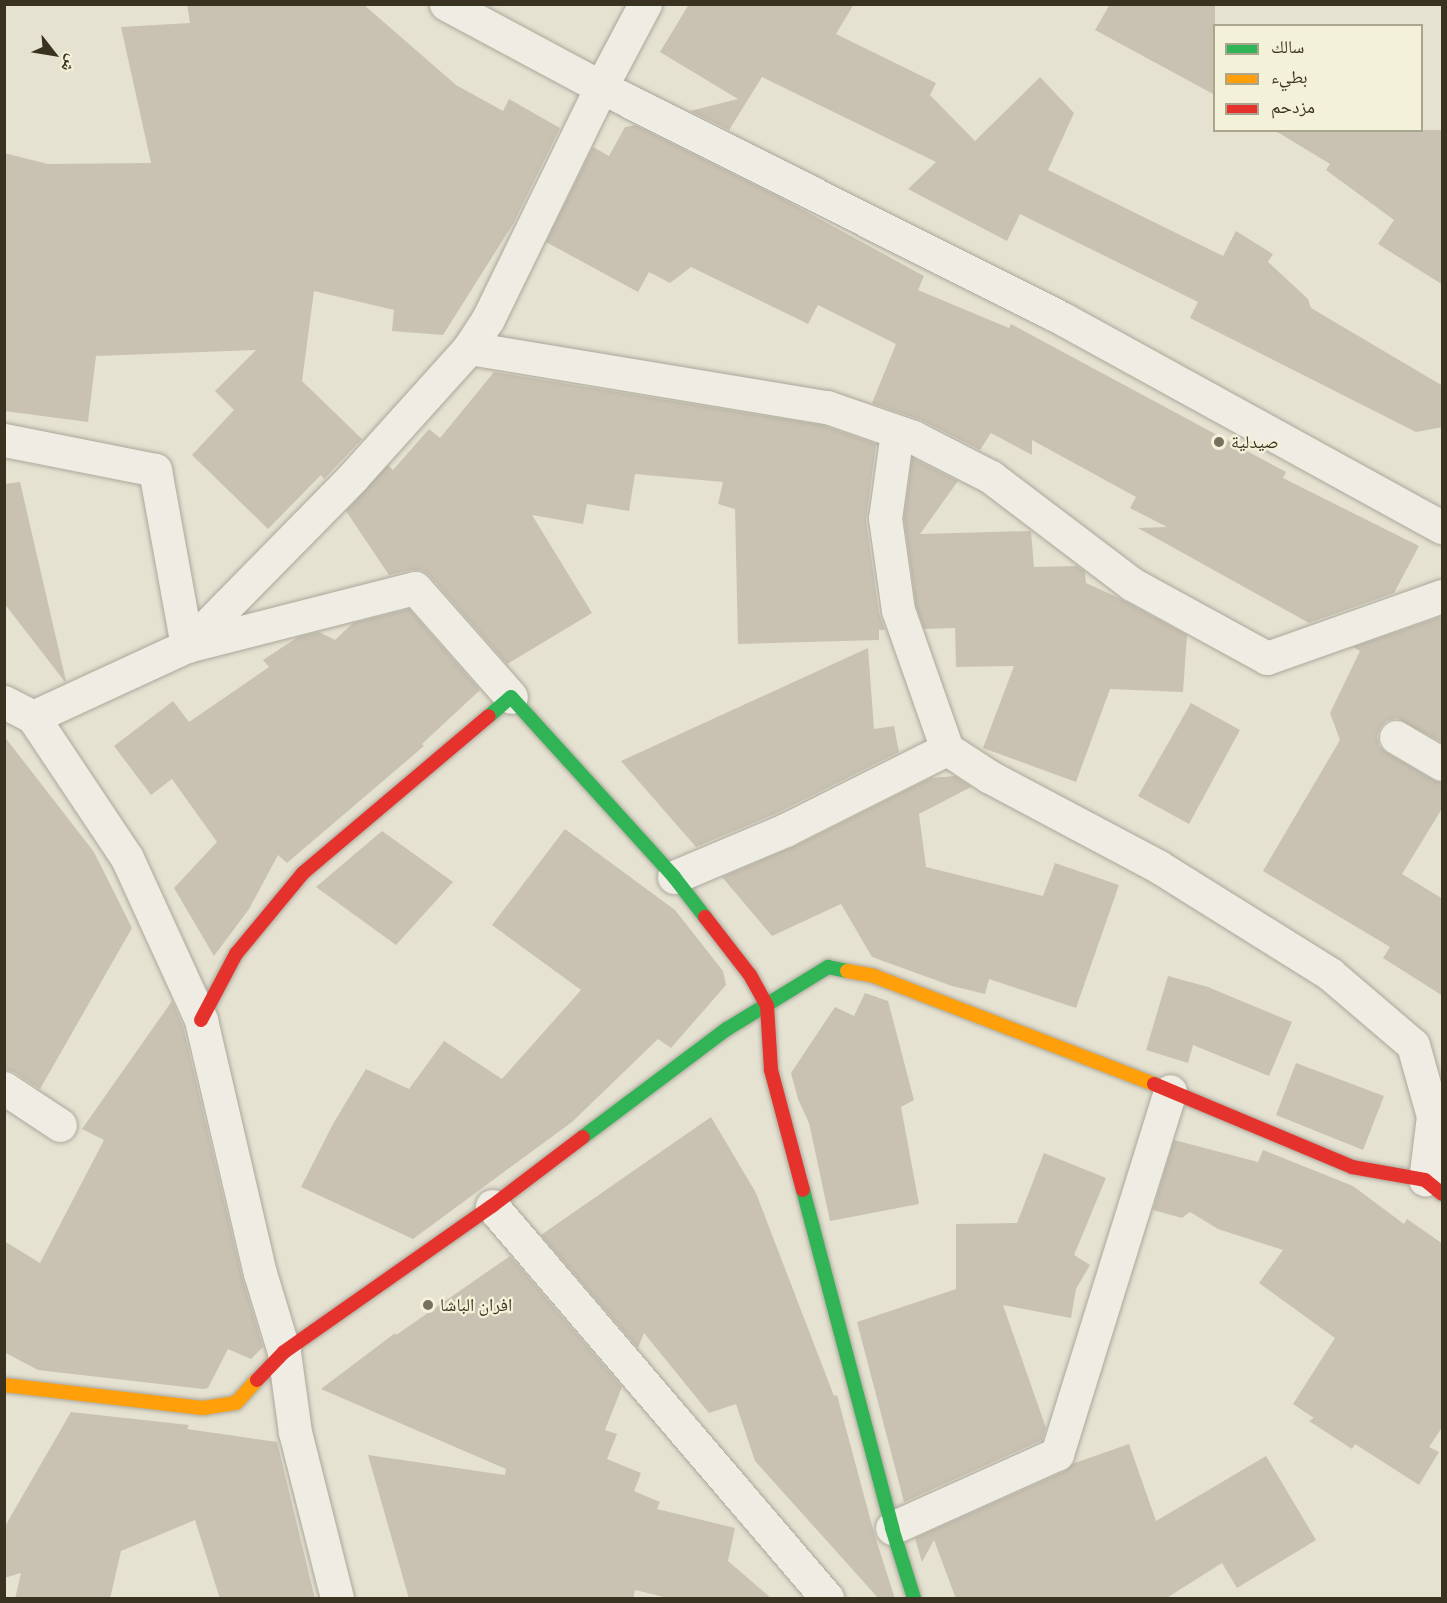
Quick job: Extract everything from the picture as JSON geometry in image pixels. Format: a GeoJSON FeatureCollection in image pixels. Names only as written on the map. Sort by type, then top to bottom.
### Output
{"type":"FeatureCollection","features":[{"type":"Feature","properties":{"kind":"street"},"geometry":{"type":"LineString","coordinates":[[187,646],[351,478],[470,348],[488,319],[601,87],[645,4]]}},
{"type":"Feature","properties":{"kind":"street"},"geometry":{"type":"LineString","coordinates":[[449,5],[601,87],[1063,319],[1442,524]]}},
{"type":"Feature","properties":{"kind":"street"},"geometry":{"type":"LineString","coordinates":[[470,348],[827,407],[897,432],[991,477],[1132,584],[1267,658],[1443,596]]}},
{"type":"Feature","properties":{"kind":"street"},"geometry":{"type":"LineString","coordinates":[[4,1385],[203,1408],[236,1403],[284,1352],[492,1206],[727,1029],[828,967],[874,976],[1170,1091],[1352,1167],[1434,1187],[1433,1116],[1413,1045],[1330,974],[1159,867],[990,777],[947,749],[898,610],[885,518],[897,432]]}},
{"type":"Feature","properties":{"kind":"street"},"geometry":{"type":"LineString","coordinates":[[4,440],[155,470],[187,646]]}},
{"type":"Feature","properties":{"kind":"street"},"geometry":{"type":"LineString","coordinates":[[33,717],[187,646],[415,588],[674,877],[750,975],[767,1006],[771,1070],[892,1528],[914,1599]]}},
{"type":"Feature","properties":{"kind":"street"},"geometry":{"type":"LineString","coordinates":[[201,1020],[236,954],[303,873],[511,697]]}},
{"type":"Feature","properties":{"kind":"street"},"geometry":{"type":"LineString","coordinates":[[4,702],[33,717],[127,858],[201,1020],[260,1273],[284,1352],[295,1432],[337,1599]]}},
{"type":"Feature","properties":{"kind":"street"},"geometry":{"type":"LineString","coordinates":[[1396,737],[1443,764]]}},
{"type":"Feature","properties":{"kind":"street"},"geometry":{"type":"LineString","coordinates":[[674,877],[784,830],[947,749]]}},
{"type":"Feature","properties":{"kind":"street"},"geometry":{"type":"LineString","coordinates":[[4,1088],[60,1125]]}},
{"type":"Feature","properties":{"kind":"street"},"geometry":{"type":"LineString","coordinates":[[892,1528],[1057,1454],[1170,1091]]}},
{"type":"Feature","properties":{"kind":"street"},"geometry":{"type":"LineString","coordinates":[[492,1206],[826,1599]]}},
{"type":"Feature","properties":{"kind":"building"},"geometry":{"type":"Polygon","coordinates":[[[187,4],[363,4],[456,85],[503,111],[509,99],[560,128],[513,224],[443,335],[392,331],[394,310],[314,291],[302,381],[362,439],[324,479],[321,475],[268,529],[192,455],[234,410],[215,391],[256,350],[96,356],[88,422],[4,411],[4,153],[48,164],[151,163],[121,27],[190,23],[187,4]]]}},
{"type":"Feature","properties":{"kind":"building"},"geometry":{"type":"Polygon","coordinates":[[[689,4],[854,4],[836,34],[936,83],[930,95],[975,141],[1040,77],[1074,113],[1048,170],[1223,256],[1236,231],[1273,254],[1268,262],[1308,299],[1311,308],[1443,386],[1443,427],[1416,432],[1190,318],[1198,302],[1020,214],[1007,241],[908,189],[936,162],[762,77],[729,130],[690,111],[738,99],[660,52],[689,4]]]}},
{"type":"Feature","properties":{"kind":"building"},"geometry":{"type":"Polygon","coordinates":[[[1110,4],[1215,4],[1213,94],[1095,30],[1110,4]]]}},
{"type":"Feature","properties":{"kind":"building"},"geometry":{"type":"Polygon","coordinates":[[[635,125],[783,199],[924,276],[918,290],[1009,328],[1011,324],[1286,472],[1283,478],[1419,546],[1394,593],[1309,623],[1138,528],[1167,527],[1130,508],[1136,497],[1032,440],[1032,455],[991,433],[980,450],[921,420],[872,403],[896,344],[818,305],[808,324],[691,267],[670,283],[649,272],[638,292],[546,242],[593,147],[609,156],[625,127],[635,125]]]}},
{"type":"Feature","properties":{"kind":"building"},"geometry":{"type":"Polygon","coordinates":[[[1443,130],[1443,285],[1378,244],[1394,220],[1326,170],[1330,164],[1277,132],[1443,130]]]}},
{"type":"Feature","properties":{"kind":"building"},"geometry":{"type":"Polygon","coordinates":[[[494,372],[822,425],[876,444],[866,520],[879,613],[885,630],[879,630],[879,640],[738,644],[735,509],[718,504],[723,482],[635,474],[629,511],[587,504],[583,524],[532,515],[592,613],[507,664],[429,575],[421,570],[411,570],[389,575],[346,511],[388,465],[393,470],[429,429],[440,438],[494,372]]]}},
{"type":"Feature","properties":{"kind":"building"},"geometry":{"type":"Polygon","coordinates":[[[912,458],[958,481],[920,534],[1031,531],[1034,567],[1077,566],[1085,572],[1086,583],[1187,635],[1183,692],[1110,689],[1076,782],[983,748],[1014,666],[956,667],[955,628],[924,629],[916,606],[904,518],[912,458]]]}},
{"type":"Feature","properties":{"kind":"building"},"geometry":{"type":"Polygon","coordinates":[[[20,482],[65,682],[4,603],[4,484],[20,482]]]}},
{"type":"Feature","properties":{"kind":"building"},"geometry":{"type":"Polygon","coordinates":[[[409,609],[480,690],[422,744],[424,746],[287,863],[278,855],[249,909],[214,956],[174,888],[217,842],[172,779],[151,795],[114,746],[173,701],[189,722],[269,667],[263,660],[298,637],[319,632],[335,640],[353,623],[409,609]]]}},
{"type":"Feature","properties":{"kind":"building"},"geometry":{"type":"Polygon","coordinates":[[[1443,616],[1443,743],[1397,718],[1386,721],[1377,736],[1379,746],[1387,753],[1433,780],[1443,783],[1443,807],[1402,874],[1443,899],[1443,996],[1383,958],[1390,947],[1263,871],[1340,740],[1330,713],[1360,651],[1353,647],[1443,616]]]}},
{"type":"Feature","properties":{"kind":"building"},"geometry":{"type":"Polygon","coordinates":[[[868,648],[874,729],[894,726],[899,752],[777,813],[696,847],[621,761],[868,648]]]}},
{"type":"Feature","properties":{"kind":"building"},"geometry":{"type":"Polygon","coordinates":[[[1191,703],[1240,730],[1189,824],[1138,796],[1191,703]]]}},
{"type":"Feature","properties":{"kind":"building"},"geometry":{"type":"Polygon","coordinates":[[[4,736],[94,852],[132,928],[40,1089],[14,1072],[4,1069],[4,736]]]}},
{"type":"Feature","properties":{"kind":"building"},"geometry":{"type":"Polygon","coordinates":[[[955,776],[971,787],[919,814],[926,867],[1043,896],[1055,863],[1119,885],[1076,1008],[989,979],[985,994],[952,986],[872,957],[841,904],[772,936],[722,877],[793,847],[931,778],[955,776]]]}},
{"type":"Feature","properties":{"kind":"building"},"geometry":{"type":"Polygon","coordinates":[[[565,829],[675,910],[723,971],[726,985],[671,1048],[658,1039],[572,1122],[413,1239],[301,1187],[333,1124],[366,1069],[409,1089],[444,1041],[502,1079],[581,990],[492,925],[565,829]]]}},
{"type":"Feature","properties":{"kind":"building"},"geometry":{"type":"Polygon","coordinates":[[[382,831],[453,882],[396,945],[316,887],[382,831]]]}},
{"type":"Feature","properties":{"kind":"building"},"geometry":{"type":"Polygon","coordinates":[[[1168,976],[1208,987],[1292,1022],[1269,1076],[1193,1045],[1188,1063],[1146,1050],[1168,976]]]}},
{"type":"Feature","properties":{"kind":"building"},"geometry":{"type":"Polygon","coordinates":[[[865,993],[888,1001],[914,1100],[901,1107],[919,1204],[830,1221],[809,1123],[798,1099],[791,1073],[835,1007],[854,1016],[865,993]]]}},
{"type":"Feature","properties":{"kind":"building"},"geometry":{"type":"Polygon","coordinates":[[[172,1001],[183,1026],[242,1277],[263,1347],[251,1359],[228,1349],[208,1388],[203,1389],[38,1370],[4,1352],[4,1241],[40,1263],[104,1140],[82,1129],[172,1001]]]}},
{"type":"Feature","properties":{"kind":"building"},"geometry":{"type":"Polygon","coordinates":[[[1296,1063],[1384,1096],[1363,1150],[1276,1115],[1296,1063]]]}},
{"type":"Feature","properties":{"kind":"building"},"geometry":{"type":"Polygon","coordinates":[[[711,1117],[756,1193],[834,1396],[837,1395],[874,1533],[895,1599],[879,1599],[755,1461],[736,1404],[709,1413],[644,1333],[638,1348],[541,1235],[711,1117]]]}},
{"type":"Feature","properties":{"kind":"building"},"geometry":{"type":"Polygon","coordinates":[[[1174,1140],[1258,1162],[1263,1150],[1353,1186],[1404,1224],[1407,1219],[1443,1244],[1443,1426],[1429,1447],[1439,1452],[1419,1485],[1355,1444],[1352,1449],[1309,1421],[1314,1418],[1293,1404],[1335,1338],[1259,1283],[1283,1250],[1218,1229],[1190,1212],[1182,1218],[1153,1210],[1174,1140]]]}},
{"type":"Feature","properties":{"kind":"building"},"geometry":{"type":"Polygon","coordinates":[[[1044,1153],[1106,1178],[1074,1255],[1090,1265],[1076,1289],[1071,1318],[1003,1305],[1046,1428],[1042,1440],[904,1502],[857,1322],[956,1289],[956,1224],[1017,1223],[1044,1153]]]}},
{"type":"Feature","properties":{"kind":"building"},"geometry":{"type":"Polygon","coordinates":[[[510,1256],[622,1387],[605,1430],[617,1434],[607,1459],[641,1473],[634,1491],[660,1502],[657,1509],[735,1528],[728,1561],[772,1599],[672,1599],[635,1590],[633,1599],[409,1599],[368,1455],[505,1475],[506,1469],[321,1389],[395,1333],[396,1335],[510,1256]]]}},
{"type":"Feature","properties":{"kind":"building"},"geometry":{"type":"Polygon","coordinates":[[[71,1412],[189,1425],[187,1429],[277,1442],[315,1599],[220,1599],[195,1520],[121,1551],[110,1599],[15,1599],[21,1573],[4,1578],[4,1528],[71,1412]]]}},
{"type":"Feature","properties":{"kind":"building"},"geometry":{"type":"Polygon","coordinates":[[[1129,1444],[1156,1521],[1266,1456],[1316,1540],[1237,1588],[1222,1563],[1165,1599],[956,1599],[934,1540],[922,1562],[915,1538],[1065,1471],[1072,1464],[1129,1444]]]}},
{"type":"Feature","properties":{"kind":"traffic: fast"},"geometry":{"type":"LineString","coordinates":[[489,716],[511,697],[674,877],[705,917]]}},
{"type":"Feature","properties":{"kind":"traffic: fast"},"geometry":{"type":"LineString","coordinates":[[583,1137],[727,1029],[828,967],[847,971]]}},
{"type":"Feature","properties":{"kind":"traffic: fast"},"geometry":{"type":"LineString","coordinates":[[803,1190],[892,1528],[914,1598]]}},
{"type":"Feature","properties":{"kind":"traffic: slow"},"geometry":{"type":"LineString","coordinates":[[847,971],[874,976],[1154,1084]]}},
{"type":"Feature","properties":{"kind":"traffic: slow"},"geometry":{"type":"LineString","coordinates":[[4,1385],[203,1408],[236,1403],[257,1380]]}},
{"type":"Feature","properties":{"kind":"traffic: jam"},"geometry":{"type":"LineString","coordinates":[[201,1020],[236,954],[303,873],[489,716]]}},
{"type":"Feature","properties":{"kind":"traffic: jam"},"geometry":{"type":"LineString","coordinates":[[705,917],[750,975],[767,1006],[771,1070],[803,1190]]}},
{"type":"Feature","properties":{"kind":"traffic: jam"},"geometry":{"type":"LineString","coordinates":[[1154,1084],[1352,1167],[1425,1180],[1442,1194]]}},
{"type":"Feature","properties":{"kind":"traffic: jam"},"geometry":{"type":"LineString","coordinates":[[257,1380],[284,1352],[492,1206],[583,1137]]}},
{"type":"Feature","properties":{"kind":"place","name":"صيدلية"},"geometry":{"type":"Point","coordinates":[1219,442]}},
{"type":"Feature","properties":{"kind":"place","name":"افران الباشا"},"geometry":{"type":"Point","coordinates":[428,1305]}}]}
